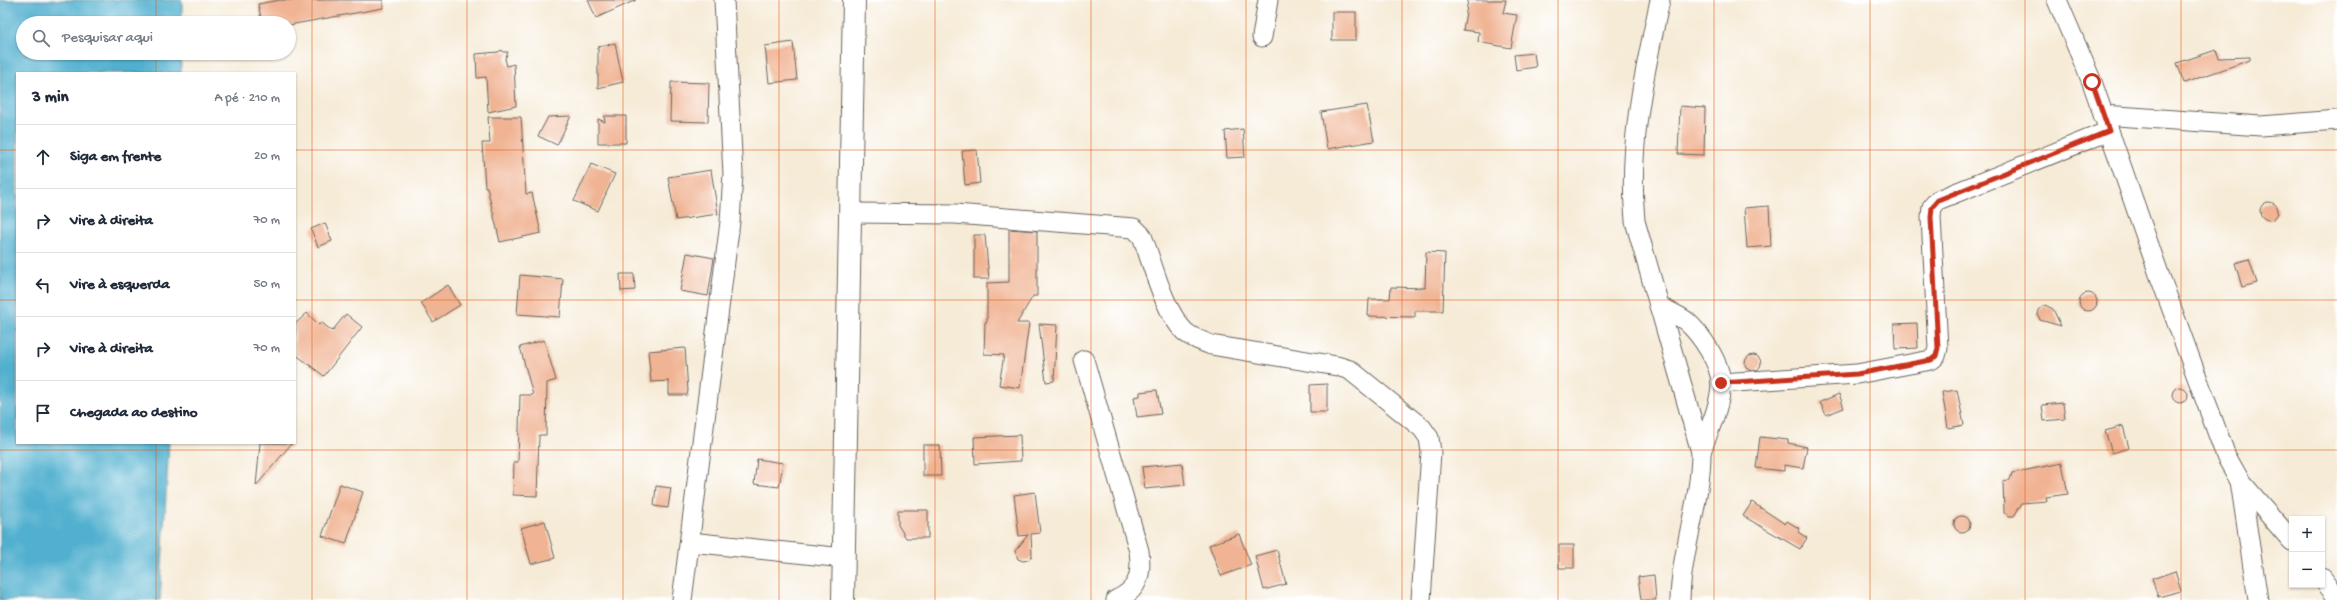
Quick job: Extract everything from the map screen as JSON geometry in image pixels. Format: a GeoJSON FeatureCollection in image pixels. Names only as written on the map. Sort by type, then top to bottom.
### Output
{"type":"FeatureCollection","features":[{"type":"Feature","properties":{"kind":"main road"},"geometry":{"type":"LineString","coordinates":[[843,600],[854,0]]}},
{"type":"Feature","properties":{"kind":"street"},"geometry":{"type":"LineString","coordinates":[[682,600],[730,222],[733,174],[724,0]]}},
{"type":"Feature","properties":{"kind":"street"},"geometry":{"type":"LineString","coordinates":[[1262,37],[1268,0]]}},
{"type":"Feature","properties":{"kind":"street"},"geometry":{"type":"LineString","coordinates":[[1660,0],[1641,91],[1632,184],[1635,221],[1701,452],[1701,477],[1683,562],[1680,600]]}},
{"type":"Feature","properties":{"kind":"street"},"geometry":{"type":"LineString","coordinates":[[2057,0],[2080,54],[2106,123],[2226,456],[2240,481],[2289,538]]}},
{"type":"Feature","properties":{"kind":"street"},"geometry":{"type":"LineString","coordinates":[[1721,383],[1857,374],[1931,360],[1936,356],[1938,348],[1931,217],[1932,207],[1938,200],[2106,123],[2261,126],[2337,120]]}},
{"type":"Feature","properties":{"kind":"street"},"geometry":{"type":"LineString","coordinates":[[851,213],[955,214],[1134,228],[1142,236],[1170,310],[1184,331],[1211,345],[1337,366],[1350,370],[1422,428],[1429,438],[1431,452],[1421,600]]}},
{"type":"Feature","properties":{"kind":"street"},"geometry":{"type":"LineString","coordinates":[[1659,306],[1685,321],[1700,334],[1715,361],[1721,383],[1718,401],[1701,452]]}},
{"type":"Feature","properties":{"kind":"street"},"geometry":{"type":"LineString","coordinates":[[1084,360],[1138,552],[1141,569],[1137,583],[1123,599]]}},
{"type":"Feature","properties":{"kind":"street"},"geometry":{"type":"LineString","coordinates":[[2240,481],[2258,600]]}},
{"type":"Feature","properties":{"kind":"street"},"geometry":{"type":"LineString","coordinates":[[690,542],[844,558]]}},
{"type":"Feature","properties":{"kind":"street"},"geometry":{"type":"LineString","coordinates":[[2325,582],[2337,597]]}},
{"type":"Feature","properties":{"kind":"water"},"geometry":{"type":"Polygon","coordinates":[[[0,0],[182,0],[182,16],[16,16],[16,60],[181,60],[181,72],[16,72],[16,444],[169,444],[160,600],[0,600],[0,0]]]}},
{"type":"Feature","properties":{"kind":"building"},"geometry":{"type":"Polygon","coordinates":[[[280,0],[383,0],[383,8],[296,24],[296,16],[261,16],[258,4],[280,0]]]}},
{"type":"Feature","properties":{"kind":"building"},"geometry":{"type":"Polygon","coordinates":[[[588,0],[636,0],[596,18],[588,0]]]}},
{"type":"Feature","properties":{"kind":"building"},"geometry":{"type":"Polygon","coordinates":[[[1468,0],[1506,0],[1503,13],[1517,15],[1511,48],[1478,42],[1479,32],[1463,30],[1468,0]]]}},
{"type":"Feature","properties":{"kind":"building"},"geometry":{"type":"Polygon","coordinates":[[[1332,12],[1356,12],[1356,40],[1332,40],[1332,12]]]}},
{"type":"Feature","properties":{"kind":"building"},"geometry":{"type":"Polygon","coordinates":[[[793,42],[797,80],[769,83],[765,46],[793,42]]]}},
{"type":"Feature","properties":{"kind":"building"},"geometry":{"type":"Polygon","coordinates":[[[615,43],[623,82],[598,88],[598,47],[615,43]]]}},
{"type":"Feature","properties":{"kind":"building"},"geometry":{"type":"Polygon","coordinates":[[[502,50],[503,52],[508,52],[505,59],[507,66],[514,64],[516,106],[488,112],[486,77],[477,78],[476,54],[498,52],[502,50]]]}},
{"type":"Feature","properties":{"kind":"building"},"geometry":{"type":"Polygon","coordinates":[[[2216,50],[2219,58],[2250,57],[2250,60],[2184,83],[2177,63],[2216,50]]]}},
{"type":"Feature","properties":{"kind":"building"},"geometry":{"type":"Polygon","coordinates":[[[1534,53],[1536,67],[1516,70],[1514,55],[1534,53]]]}},
{"type":"Feature","properties":{"kind":"building"},"geometry":{"type":"Polygon","coordinates":[[[671,82],[709,83],[708,122],[670,121],[671,82]]]}},
{"type":"Feature","properties":{"kind":"building"},"geometry":{"type":"Polygon","coordinates":[[[1367,105],[1374,141],[1327,149],[1321,112],[1367,105]]]}},
{"type":"Feature","properties":{"kind":"building"},"geometry":{"type":"Polygon","coordinates":[[[1680,106],[1705,108],[1704,155],[1678,154],[1680,106]]]}},
{"type":"Feature","properties":{"kind":"building"},"geometry":{"type":"Polygon","coordinates":[[[571,116],[557,145],[538,136],[548,117],[571,116]]]}},
{"type":"Feature","properties":{"kind":"building"},"geometry":{"type":"Polygon","coordinates":[[[604,116],[626,116],[626,143],[598,143],[598,119],[605,122],[604,116]]]}},
{"type":"Feature","properties":{"kind":"building"},"geometry":{"type":"Polygon","coordinates":[[[488,117],[521,117],[526,194],[532,193],[541,233],[500,242],[487,187],[485,187],[482,143],[490,143],[488,117]]]}},
{"type":"Feature","properties":{"kind":"building"},"geometry":{"type":"Polygon","coordinates":[[[1243,129],[1245,157],[1227,158],[1225,131],[1243,129]]]}},
{"type":"Feature","properties":{"kind":"building"},"geometry":{"type":"Polygon","coordinates":[[[977,150],[980,183],[965,185],[962,151],[977,150]]]}},
{"type":"Feature","properties":{"kind":"building"},"geometry":{"type":"Polygon","coordinates":[[[591,164],[615,174],[598,211],[574,201],[591,164]]]}},
{"type":"Feature","properties":{"kind":"building"},"geometry":{"type":"Polygon","coordinates":[[[711,170],[718,214],[676,220],[668,177],[711,170]]]}},
{"type":"Feature","properties":{"kind":"building"},"geometry":{"type":"Polygon","coordinates":[[[2265,202],[2273,202],[2278,207],[2276,218],[2273,220],[2265,220],[2260,215],[2260,207],[2265,202]]]}},
{"type":"Feature","properties":{"kind":"building"},"geometry":{"type":"Polygon","coordinates":[[[1769,206],[1771,246],[1747,248],[1744,208],[1769,206]]]}},
{"type":"Feature","properties":{"kind":"building"},"geometry":{"type":"Polygon","coordinates":[[[325,223],[332,241],[318,247],[311,229],[325,223]]]}},
{"type":"Feature","properties":{"kind":"building"},"geometry":{"type":"Polygon","coordinates":[[[1009,229],[1037,231],[1037,296],[1033,296],[1017,323],[1029,323],[1020,388],[999,385],[1004,355],[984,354],[985,322],[987,322],[987,283],[1009,282],[1009,229]]]}},
{"type":"Feature","properties":{"kind":"building"},"geometry":{"type":"Polygon","coordinates":[[[974,235],[985,235],[989,279],[974,279],[974,235]]]}},
{"type":"Feature","properties":{"kind":"building"},"geometry":{"type":"Polygon","coordinates":[[[1426,252],[1445,253],[1443,311],[1415,311],[1415,317],[1368,316],[1369,299],[1390,299],[1391,287],[1425,288],[1426,252]]]}},
{"type":"Feature","properties":{"kind":"building"},"geometry":{"type":"Polygon","coordinates":[[[687,253],[714,258],[708,296],[680,291],[687,253]]]}},
{"type":"Feature","properties":{"kind":"building"},"geometry":{"type":"Polygon","coordinates":[[[2249,259],[2257,283],[2242,287],[2235,263],[2249,259]]]}},
{"type":"Feature","properties":{"kind":"building"},"geometry":{"type":"Polygon","coordinates":[[[620,274],[634,274],[635,290],[621,291],[620,274]]]}},
{"type":"Feature","properties":{"kind":"building"},"geometry":{"type":"Polygon","coordinates":[[[520,275],[563,279],[560,317],[517,314],[520,275]]]}},
{"type":"Feature","properties":{"kind":"building"},"geometry":{"type":"Polygon","coordinates":[[[448,285],[460,305],[433,322],[421,303],[448,285]]]}},
{"type":"Feature","properties":{"kind":"building"},"geometry":{"type":"Polygon","coordinates":[[[2088,293],[2094,296],[2097,302],[2094,308],[2088,311],[2082,308],[2079,302],[2082,296],[2088,293]]]}},
{"type":"Feature","properties":{"kind":"building"},"geometry":{"type":"Polygon","coordinates":[[[2045,305],[2053,309],[2061,326],[2040,320],[2038,315],[2039,310],[2045,305]]]}},
{"type":"Feature","properties":{"kind":"building"},"geometry":{"type":"Polygon","coordinates":[[[307,313],[319,325],[321,322],[332,331],[346,314],[362,327],[324,376],[296,355],[296,323],[307,313]]]}},
{"type":"Feature","properties":{"kind":"building"},"geometry":{"type":"Polygon","coordinates":[[[1917,323],[1918,348],[1895,349],[1894,324],[1917,323]]]}},
{"type":"Feature","properties":{"kind":"building"},"geometry":{"type":"Polygon","coordinates":[[[1039,324],[1057,325],[1054,381],[1046,382],[1039,324]]]}},
{"type":"Feature","properties":{"kind":"building"},"geometry":{"type":"Polygon","coordinates":[[[544,340],[556,380],[547,383],[546,435],[539,435],[537,496],[513,495],[514,462],[518,462],[520,395],[533,395],[520,347],[544,340]]]}},
{"type":"Feature","properties":{"kind":"building"},"geometry":{"type":"Polygon","coordinates":[[[685,348],[687,395],[669,395],[669,381],[651,382],[648,351],[685,348]]]}},
{"type":"Feature","properties":{"kind":"building"},"geometry":{"type":"Polygon","coordinates":[[[1753,355],[1760,360],[1761,363],[1756,370],[1753,371],[1746,366],[1745,363],[1750,356],[1753,355]]]}},
{"type":"Feature","properties":{"kind":"building"},"geometry":{"type":"Polygon","coordinates":[[[1327,384],[1327,412],[1310,412],[1310,385],[1327,384]]]}},
{"type":"Feature","properties":{"kind":"building"},"geometry":{"type":"Polygon","coordinates":[[[2177,387],[2183,387],[2188,392],[2186,401],[2183,403],[2177,403],[2172,398],[2172,392],[2177,387]]]}},
{"type":"Feature","properties":{"kind":"building"},"geometry":{"type":"Polygon","coordinates":[[[1157,390],[1161,414],[1137,417],[1134,397],[1140,396],[1140,392],[1157,390]]]}},
{"type":"Feature","properties":{"kind":"building"},"geometry":{"type":"Polygon","coordinates":[[[1957,390],[1964,425],[1948,428],[1942,392],[1957,390]]]}},
{"type":"Feature","properties":{"kind":"building"},"geometry":{"type":"Polygon","coordinates":[[[1839,394],[1844,408],[1826,415],[1820,402],[1839,394]]]}},
{"type":"Feature","properties":{"kind":"building"},"geometry":{"type":"Polygon","coordinates":[[[2063,403],[2065,419],[2044,421],[2042,405],[2063,403]]]}},
{"type":"Feature","properties":{"kind":"building"},"geometry":{"type":"Polygon","coordinates":[[[2123,426],[2129,448],[2112,453],[2105,431],[2123,426]]]}},
{"type":"Feature","properties":{"kind":"building"},"geometry":{"type":"Polygon","coordinates":[[[1020,435],[1021,461],[975,464],[974,437],[1020,435]]]}},
{"type":"Feature","properties":{"kind":"building"},"geometry":{"type":"Polygon","coordinates":[[[1760,437],[1788,440],[1788,443],[1807,447],[1803,468],[1784,465],[1784,471],[1756,468],[1760,437]]]}},
{"type":"Feature","properties":{"kind":"building"},"geometry":{"type":"Polygon","coordinates":[[[260,444],[291,444],[256,486],[260,444]]]}},
{"type":"Feature","properties":{"kind":"building"},"geometry":{"type":"Polygon","coordinates":[[[923,445],[940,445],[941,476],[923,476],[923,445]]]}},
{"type":"Feature","properties":{"kind":"building"},"geometry":{"type":"Polygon","coordinates":[[[757,459],[783,463],[779,487],[754,484],[757,459]]]}},
{"type":"Feature","properties":{"kind":"building"},"geometry":{"type":"Polygon","coordinates":[[[1182,463],[1185,485],[1145,489],[1142,467],[1182,463]]]}},
{"type":"Feature","properties":{"kind":"building"},"geometry":{"type":"Polygon","coordinates":[[[2062,463],[2068,494],[2046,497],[2047,501],[2022,503],[2014,516],[2008,516],[2004,512],[2003,481],[2010,480],[2012,473],[2062,463]]]}},
{"type":"Feature","properties":{"kind":"building"},"geometry":{"type":"Polygon","coordinates":[[[340,484],[363,492],[346,544],[322,536],[340,484]]]}},
{"type":"Feature","properties":{"kind":"building"},"geometry":{"type":"Polygon","coordinates":[[[656,486],[671,488],[668,508],[654,506],[656,486]]]}},
{"type":"Feature","properties":{"kind":"building"},"geometry":{"type":"Polygon","coordinates":[[[1035,492],[1040,533],[1031,534],[1032,556],[1029,560],[1023,561],[1018,559],[1015,551],[1028,535],[1019,536],[1014,495],[1035,492]]]}},
{"type":"Feature","properties":{"kind":"building"},"geometry":{"type":"Polygon","coordinates":[[[1752,502],[1785,524],[1787,521],[1800,529],[1798,532],[1807,538],[1800,549],[1743,516],[1752,502]]]}},
{"type":"Feature","properties":{"kind":"building"},"geometry":{"type":"Polygon","coordinates":[[[898,510],[928,510],[928,538],[906,538],[898,525],[898,510]]]}},
{"type":"Feature","properties":{"kind":"building"},"geometry":{"type":"Polygon","coordinates":[[[1959,516],[1965,516],[1970,521],[1968,530],[1965,532],[1959,532],[1954,527],[1954,521],[1959,516]]]}},
{"type":"Feature","properties":{"kind":"building"},"geometry":{"type":"Polygon","coordinates":[[[545,521],[555,558],[531,564],[521,528],[545,521]]]}},
{"type":"Feature","properties":{"kind":"building"},"geometry":{"type":"Polygon","coordinates":[[[1239,534],[1251,565],[1221,576],[1209,545],[1239,534]]]}},
{"type":"Feature","properties":{"kind":"building"},"geometry":{"type":"Polygon","coordinates":[[[1559,545],[1574,545],[1574,568],[1559,568],[1559,545]]]}},
{"type":"Feature","properties":{"kind":"building"},"geometry":{"type":"Polygon","coordinates":[[[1277,550],[1286,584],[1264,590],[1255,556],[1277,550]]]}},
{"type":"Feature","properties":{"kind":"building"},"geometry":{"type":"Polygon","coordinates":[[[2175,571],[2181,591],[2158,597],[2152,579],[2175,571]]]}},
{"type":"Feature","properties":{"kind":"building"},"geometry":{"type":"Polygon","coordinates":[[[1654,575],[1656,600],[1641,600],[1638,577],[1654,575]]]}},
{"type":"Feature","properties":{"kind":"route"},"geometry":{"type":"LineString","coordinates":[[1721,383],[1857,374],[1931,360],[1936,356],[1938,348],[1931,217],[1932,207],[1938,200],[2109,131],[2092,82]]}}]}
